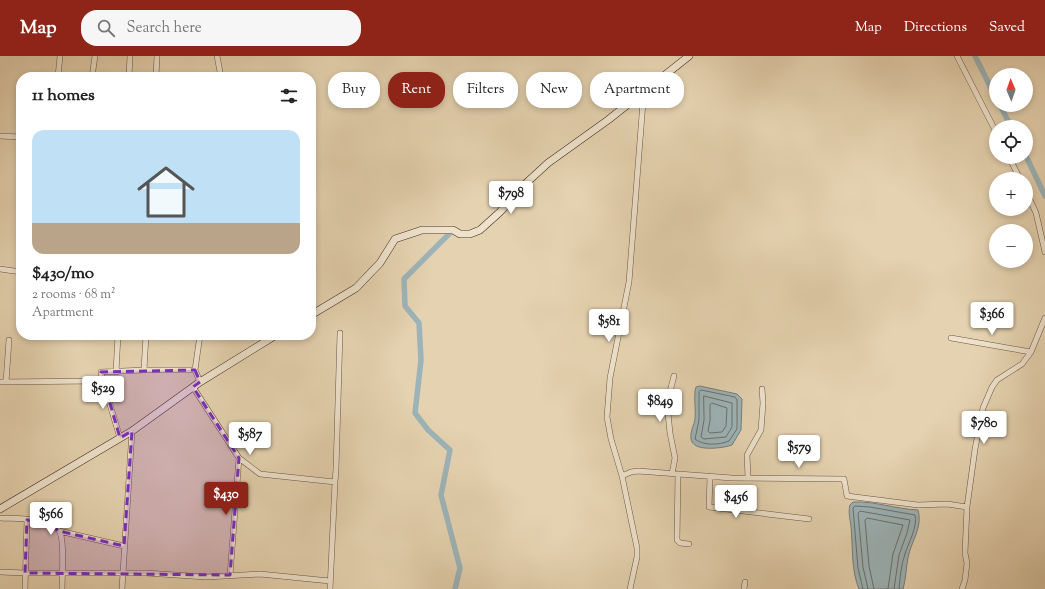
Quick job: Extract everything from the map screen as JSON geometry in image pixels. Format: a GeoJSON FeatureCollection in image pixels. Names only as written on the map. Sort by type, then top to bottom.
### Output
{"type":"FeatureCollection","features":[{"type":"Feature","properties":{"kind":"main road"},"geometry":{"type":"LineString","coordinates":[[668,72],[689,56]]}},
{"type":"Feature","properties":{"kind":"main road"},"geometry":{"type":"LineString","coordinates":[[316,312],[356,288],[380,263],[395,239],[422,230],[453,230],[460,234],[470,234],[480,230],[500,212],[523,186],[548,164],[623,108]]}},
{"type":"Feature","properties":{"kind":"main road"},"geometry":{"type":"LineString","coordinates":[[0,509],[132,431],[200,382],[268,340]]}},
{"type":"Feature","properties":{"kind":"street"},"geometry":{"type":"LineString","coordinates":[[58,72],[60,56]]}},
{"type":"Feature","properties":{"kind":"street"},"geometry":{"type":"LineString","coordinates":[[93,72],[95,56]]}},
{"type":"Feature","properties":{"kind":"street"},"geometry":{"type":"LineString","coordinates":[[129,72],[130,56]]}},
{"type":"Feature","properties":{"kind":"street"},"geometry":{"type":"LineString","coordinates":[[156,72],[157,56]]}},
{"type":"Feature","properties":{"kind":"street"},"geometry":{"type":"LineString","coordinates":[[217,56],[220,72]]}},
{"type":"Feature","properties":{"kind":"street"},"geometry":{"type":"LineString","coordinates":[[957,56],[990,120]]}},
{"type":"Feature","properties":{"kind":"street"},"geometry":{"type":"LineString","coordinates":[[630,589],[637,552],[622,476],[611,439],[607,410],[610,378],[629,282],[643,108]]}},
{"type":"Feature","properties":{"kind":"street"},"geometry":{"type":"LineString","coordinates":[[0,136],[16,137]]}},
{"type":"Feature","properties":{"kind":"street"},"geometry":{"type":"LineString","coordinates":[[1033,206],[1036,213],[1045,252]]}},
{"type":"Feature","properties":{"kind":"street"},"geometry":{"type":"LineString","coordinates":[[0,269],[16,271]]}},
{"type":"Feature","properties":{"kind":"street"},"geometry":{"type":"LineString","coordinates":[[962,589],[965,580],[967,563],[965,553],[967,507],[975,449],[983,408],[992,387],[997,380],[1022,364],[1031,352],[1045,318]]}},
{"type":"Feature","properties":{"kind":"street"},"geometry":{"type":"LineString","coordinates":[[330,589],[336,469],[340,333]]}},
{"type":"Feature","properties":{"kind":"street"},"geometry":{"type":"LineString","coordinates":[[951,338],[1031,352]]}},
{"type":"Feature","properties":{"kind":"street"},"geometry":{"type":"LineString","coordinates":[[9,340],[3,382],[94,381],[102,378]]}},
{"type":"Feature","properties":{"kind":"street"},"geometry":{"type":"LineString","coordinates":[[116,372],[115,366],[118,340]]}},
{"type":"Feature","properties":{"kind":"street"},"geometry":{"type":"LineString","coordinates":[[144,370],[146,340]]}},
{"type":"Feature","properties":{"kind":"street"},"geometry":{"type":"LineString","coordinates":[[199,340],[195,370],[200,382]]}},
{"type":"Feature","properties":{"kind":"street"},"geometry":{"type":"LineString","coordinates":[[120,438],[101,372],[195,370]]}},
{"type":"Feature","properties":{"kind":"street"},"geometry":{"type":"LineString","coordinates":[[674,376],[667,403],[670,433],[675,458],[677,540],[680,543],[689,544]]}},
{"type":"Feature","properties":{"kind":"street"},"geometry":{"type":"LineString","coordinates":[[193,387],[239,458],[260,474],[335,482]]}},
{"type":"Feature","properties":{"kind":"street"},"geometry":{"type":"LineString","coordinates":[[748,477],[747,455],[761,430],[763,403],[762,389]]}},
{"type":"Feature","properties":{"kind":"street"},"geometry":{"type":"LineString","coordinates":[[122,589],[132,431]]}},
{"type":"Feature","properties":{"kind":"street"},"geometry":{"type":"LineString","coordinates":[[230,576],[239,458]]}},
{"type":"Feature","properties":{"kind":"street"},"geometry":{"type":"LineString","coordinates":[[622,476],[638,471],[710,477],[844,479],[847,496],[918,505],[947,504],[967,507]]}},
{"type":"Feature","properties":{"kind":"street"},"geometry":{"type":"LineString","coordinates":[[710,477],[709,507],[809,519]]}},
{"type":"Feature","properties":{"kind":"street"},"geometry":{"type":"LineString","coordinates":[[0,518],[48,522],[59,531],[124,546]]}},
{"type":"Feature","properties":{"kind":"street"},"geometry":{"type":"LineString","coordinates":[[25,589],[27,520]]}},
{"type":"Feature","properties":{"kind":"street"},"geometry":{"type":"LineString","coordinates":[[59,531],[62,540],[62,589]]}},
{"type":"Feature","properties":{"kind":"street"},"geometry":{"type":"LineString","coordinates":[[0,572],[25,574],[123,573],[206,577],[260,574],[330,581]]}},
{"type":"Feature","properties":{"kind":"street"},"geometry":{"type":"LineString","coordinates":[[744,589],[745,582]]}},
{"type":"Feature","properties":{"kind":"highlighted area"},"geometry":{"type":"Polygon","coordinates":[[[195,370],[200,382],[193,387],[239,458],[230,575],[25,573],[27,520],[48,523],[59,531],[124,546],[132,431],[120,438],[101,372],[195,370]]]}},
{"type":"Feature","properties":{"kind":"water"},"geometry":{"type":"Polygon","coordinates":[[[700,386],[737,394],[742,399],[741,430],[732,445],[716,448],[702,448],[692,443],[691,436],[695,419],[695,391],[696,387],[700,386]]]}},
{"type":"Feature","properties":{"kind":"water"},"geometry":{"type":"Polygon","coordinates":[[[853,502],[918,510],[918,529],[909,552],[903,589],[859,589],[853,566],[849,513],[850,505],[853,502]]]}},
{"type":"Feature","properties":{"kind":"waterway"},"geometry":{"type":"LineString","coordinates":[[975,56],[989,84]]}},
{"type":"Feature","properties":{"kind":"waterway"},"geometry":{"type":"LineString","coordinates":[[1004,112],[1008,120]]}},
{"type":"Feature","properties":{"kind":"waterway"},"geometry":{"type":"LineString","coordinates":[[1030,164],[1045,196]]}},
{"type":"Feature","properties":{"kind":"waterway"},"geometry":{"type":"LineString","coordinates":[[453,230],[404,279],[405,306],[419,323],[421,360],[415,413],[428,430],[450,450],[441,495],[460,568],[455,589]]}}]}
